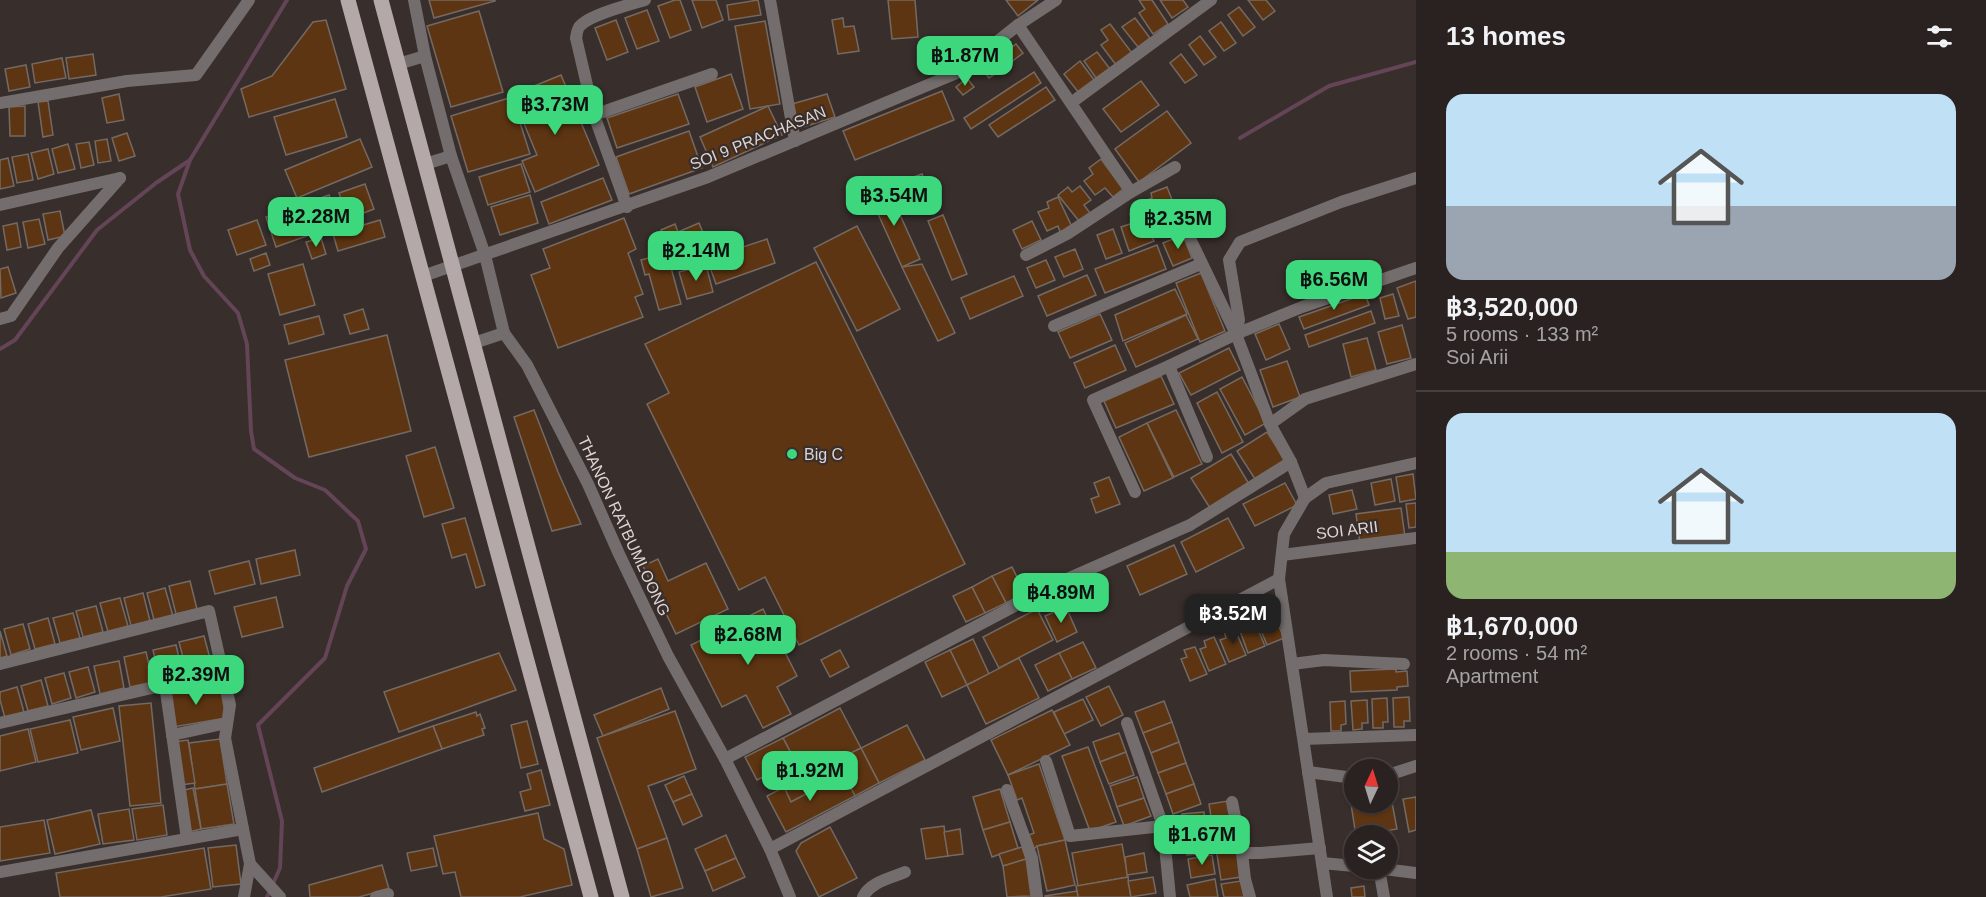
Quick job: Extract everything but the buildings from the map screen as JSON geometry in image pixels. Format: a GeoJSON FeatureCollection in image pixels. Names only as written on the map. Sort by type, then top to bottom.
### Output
{"type":"FeatureCollection","features":[{"type":"Feature","properties":{"kind":"main road"},"geometry":{"type":"LineString","coordinates":[[348,0],[591,897]]}},
{"type":"Feature","properties":{"kind":"main road"},"geometry":{"type":"LineString","coordinates":[[381,0],[622,897]]}},
{"type":"Feature","properties":{"kind":"street"},"geometry":{"type":"LineString","coordinates":[[0,103],[127,81],[196,75],[249,0]]}},
{"type":"Feature","properties":{"kind":"street"},"geometry":{"type":"LineString","coordinates":[[414,0],[425,56],[452,156],[485,255],[504,333],[474,343]]}},
{"type":"Feature","properties":{"kind":"street"},"geometry":{"type":"LineString","coordinates":[[627,207],[594,115],[576,38],[581,24],[645,0]]}},
{"type":"Feature","properties":{"kind":"street"},"geometry":{"type":"LineString","coordinates":[[770,0],[795,141]]}},
{"type":"Feature","properties":{"kind":"street","name":"SOI 9 PRACHASAN"},"geometry":{"type":"LineString","coordinates":[[423,276],[708,177],[959,72],[1018,25],[1056,0]]}},
{"type":"Feature","properties":{"kind":"street"},"geometry":{"type":"LineString","coordinates":[[1071,103],[1211,0]]}},
{"type":"Feature","properties":{"kind":"street"},"geometry":{"type":"LineString","coordinates":[[1018,25],[1131,192]]}},
{"type":"Feature","properties":{"kind":"street"},"geometry":{"type":"LineString","coordinates":[[398,64],[425,56]]}},
{"type":"Feature","properties":{"kind":"street"},"geometry":{"type":"LineString","coordinates":[[594,115],[712,74]]}},
{"type":"Feature","properties":{"kind":"street"},"geometry":{"type":"LineString","coordinates":[[425,164],[452,156]]}},
{"type":"Feature","properties":{"kind":"street"},"geometry":{"type":"LineString","coordinates":[[1026,255],[1067,234],[1131,192],[1175,167]]}},
{"type":"Feature","properties":{"kind":"street"},"geometry":{"type":"LineString","coordinates":[[0,205],[120,178],[58,248],[11,316],[0,318]]}},
{"type":"Feature","properties":{"kind":"street"},"geometry":{"type":"LineString","coordinates":[[1236,334],[1239,320],[1229,260],[1240,242],[1341,202],[1416,178]]}},
{"type":"Feature","properties":{"kind":"street"},"geometry":{"type":"LineString","coordinates":[[1184,226],[1236,334],[1270,424],[1291,462],[1305,498]]}},
{"type":"Feature","properties":{"kind":"street"},"geometry":{"type":"LineString","coordinates":[[1054,326],[1201,264]]}},
{"type":"Feature","properties":{"kind":"street"},"geometry":{"type":"LineString","coordinates":[[1135,492],[1093,400],[1236,334],[1302,307],[1416,268]]}},
{"type":"Feature","properties":{"kind":"street","name":"THANON RATBUMLOONG"},"geometry":{"type":"LineString","coordinates":[[504,333],[527,365],[588,484],[668,656],[725,759],[770,849],[790,897]]}},
{"type":"Feature","properties":{"kind":"street"},"geometry":{"type":"LineString","coordinates":[[1270,424],[1305,399],[1416,364]]}},
{"type":"Feature","properties":{"kind":"street"},"geometry":{"type":"LineString","coordinates":[[1170,366],[1207,457]]}},
{"type":"Feature","properties":{"kind":"street"},"geometry":{"type":"LineString","coordinates":[[725,759],[1058,583],[1190,525],[1291,462]]}},
{"type":"Feature","properties":{"kind":"street"},"geometry":{"type":"LineString","coordinates":[[1328,897],[1279,579],[1284,534],[1305,498],[1326,483],[1416,463]]}},
{"type":"Feature","properties":{"kind":"street","name":"SOI ARII"},"geometry":{"type":"LineString","coordinates":[[1282,555],[1416,538]]}},
{"type":"Feature","properties":{"kind":"street"},"geometry":{"type":"LineString","coordinates":[[770,849],[1279,579]]}},
{"type":"Feature","properties":{"kind":"street"},"geometry":{"type":"LineString","coordinates":[[0,664],[209,611],[230,705],[225,738],[250,864],[244,897]]}},
{"type":"Feature","properties":{"kind":"street"},"geometry":{"type":"LineString","coordinates":[[1292,664],[1324,660],[1404,664]]}},
{"type":"Feature","properties":{"kind":"street"},"geometry":{"type":"LineString","coordinates":[[0,723],[165,685],[187,839]]}},
{"type":"Feature","properties":{"kind":"street"},"geometry":{"type":"LineString","coordinates":[[172,735],[227,723]]}},
{"type":"Feature","properties":{"kind":"street"},"geometry":{"type":"LineString","coordinates":[[1127,723],[1163,826],[1170,897]]}},
{"type":"Feature","properties":{"kind":"street"},"geometry":{"type":"LineString","coordinates":[[1304,739],[1416,735]]}},
{"type":"Feature","properties":{"kind":"street"},"geometry":{"type":"LineString","coordinates":[[1046,761],[1070,836],[1163,826]]}},
{"type":"Feature","properties":{"kind":"street"},"geometry":{"type":"LineString","coordinates":[[1398,772],[1416,766]]}},
{"type":"Feature","properties":{"kind":"street"},"geometry":{"type":"LineString","coordinates":[[1308,772],[1344,777]]}},
{"type":"Feature","properties":{"kind":"street"},"geometry":{"type":"LineString","coordinates":[[1007,790],[1032,858],[1037,897]]}},
{"type":"Feature","properties":{"kind":"street"},"geometry":{"type":"LineString","coordinates":[[1233,802],[1250,897]]}},
{"type":"Feature","properties":{"kind":"street"},"geometry":{"type":"LineString","coordinates":[[0,872],[243,829]]}},
{"type":"Feature","properties":{"kind":"street"},"geometry":{"type":"LineString","coordinates":[[1242,853],[1320,848]]}},
{"type":"Feature","properties":{"kind":"street"},"geometry":{"type":"LineString","coordinates":[[1322,863],[1344,865]]}},
{"type":"Feature","properties":{"kind":"street"},"geometry":{"type":"LineString","coordinates":[[250,864],[280,897]]}},
{"type":"Feature","properties":{"kind":"street"},"geometry":{"type":"LineString","coordinates":[[1398,871],[1416,873]]}},
{"type":"Feature","properties":{"kind":"street"},"geometry":{"type":"LineString","coordinates":[[862,897],[869,888],[905,872]]}},
{"type":"Feature","properties":{"kind":"street"},"geometry":{"type":"LineString","coordinates":[[1380,879],[1384,897]]}},
{"type":"Feature","properties":{"kind":"waterway"},"geometry":{"type":"LineString","coordinates":[[0,349],[15,340],[97,230],[156,183],[190,160],[287,0]]}},
{"type":"Feature","properties":{"kind":"waterway"},"geometry":{"type":"LineString","coordinates":[[1240,138],[1329,86],[1416,62]]}},
{"type":"Feature","properties":{"kind":"waterway"},"geometry":{"type":"LineString","coordinates":[[190,160],[178,194],[190,250],[204,276],[238,313],[247,344],[254,449],[295,478],[325,490],[358,521],[366,549],[347,586],[325,658],[258,725],[282,821],[280,868],[267,897]]}},
{"type":"Feature","properties":{"kind":"place","name":"Big C"},"geometry":{"type":"Point","coordinates":[792,454]}}]}
